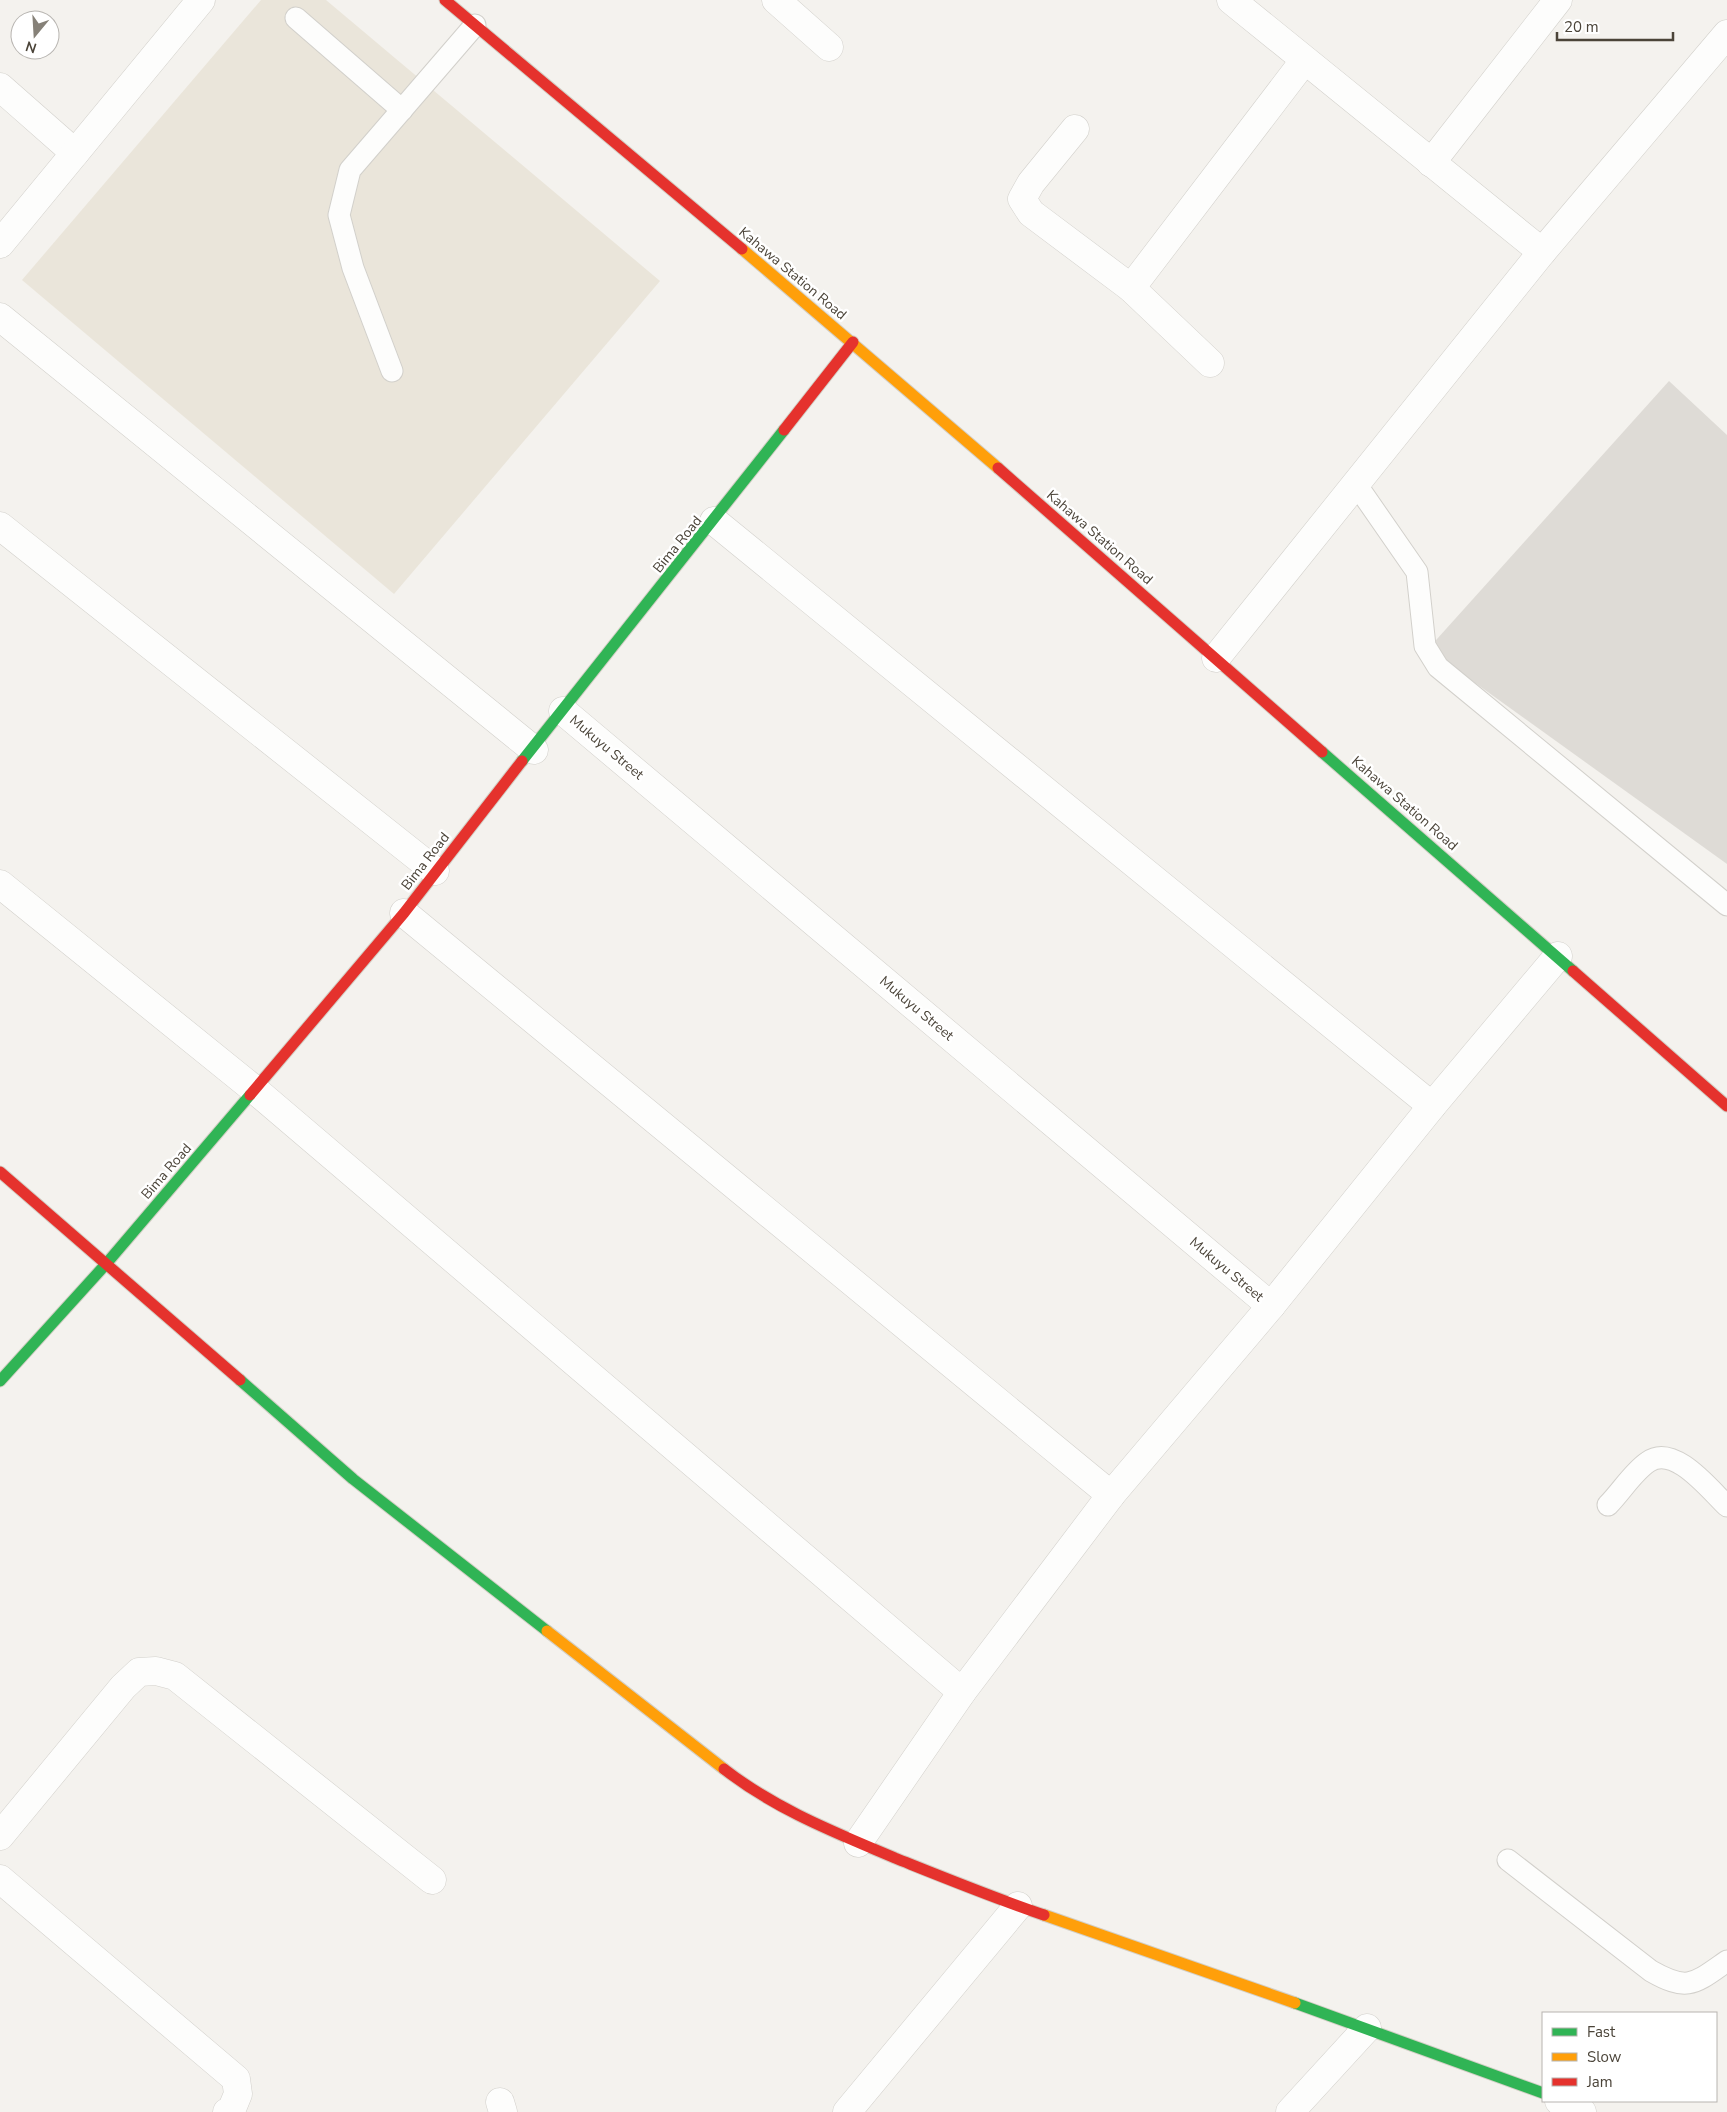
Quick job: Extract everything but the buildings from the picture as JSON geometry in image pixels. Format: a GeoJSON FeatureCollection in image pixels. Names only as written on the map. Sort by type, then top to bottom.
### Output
{"type":"FeatureCollection","features":[{"type":"Feature","properties":{"kind":"street"},"geometry":{"type":"LineString","coordinates":[[0,244],[201,0]]}},
{"type":"Feature","properties":{"kind":"street","name":"Kahawa Station Road"},"geometry":{"type":"LineString","coordinates":[[446,0],[853,342],[1558,956],[1727,1106]]}},
{"type":"Feature","properties":{"kind":"street"},"geometry":{"type":"LineString","coordinates":[[776,0],[829,47]]}},
{"type":"Feature","properties":{"kind":"street"},"geometry":{"type":"LineString","coordinates":[[1232,0],[1304,61],[1542,252]]}},
{"type":"Feature","properties":{"kind":"street"},"geometry":{"type":"LineString","coordinates":[[1431,163],[1558,0]]}},
{"type":"Feature","properties":{"kind":"street"},"geometry":{"type":"LineString","coordinates":[[1216,658],[1542,252],[1727,34]]}},
{"type":"Feature","properties":{"kind":"street"},"geometry":{"type":"LineString","coordinates":[[1131,288],[1304,61]]}},
{"type":"Feature","properties":{"kind":"street"},"geometry":{"type":"LineString","coordinates":[[0,87],[75,153]]}},
{"type":"Feature","properties":{"kind":"street"},"geometry":{"type":"LineString","coordinates":[[1075,129],[1031,183],[1022,199],[1032,213],[1131,288],[1210,363]]}},
{"type":"Feature","properties":{"kind":"street"},"geometry":{"type":"LineString","coordinates":[[0,316],[534,750]]}},
{"type":"Feature","properties":{"kind":"street","name":"Bima Road"},"geometry":{"type":"LineString","coordinates":[[0,1381],[106,1264],[404,913],[435,871],[534,750],[563,710],[714,521],[853,342]]}},
{"type":"Feature","properties":{"kind":"street"},"geometry":{"type":"LineString","coordinates":[[714,521],[1432,1106]]}},
{"type":"Feature","properties":{"kind":"street"},"geometry":{"type":"LineString","coordinates":[[0,526],[435,871]]}},
{"type":"Feature","properties":{"kind":"street","name":"Mukuyu Street"},"geometry":{"type":"LineString","coordinates":[[563,710],[1271,1306]]}},
{"type":"Feature","properties":{"kind":"street"},"geometry":{"type":"LineString","coordinates":[[0,884],[255,1090],[962,1692]]}},
{"type":"Feature","properties":{"kind":"street"},"geometry":{"type":"LineString","coordinates":[[404,913],[1111,1495]]}},
{"type":"Feature","properties":{"kind":"street"},"geometry":{"type":"LineString","coordinates":[[858,1843],[962,1692],[1111,1495],[1271,1306],[1432,1106],[1558,956]]}},
{"type":"Feature","properties":{"kind":"street"},"geometry":{"type":"LineString","coordinates":[[0,1172],[353,1479],[745,1785],[808,1822],[1018,1906],[1367,2028],[1542,2093]]}},
{"type":"Feature","properties":{"kind":"street"},"geometry":{"type":"LineString","coordinates":[[0,1836],[123,1687],[139,1672],[156,1671],[175,1676],[432,1880]]}},
{"type":"Feature","properties":{"kind":"street"},"geometry":{"type":"LineString","coordinates":[[0,1879],[236,2079],[238,2094],[231,2111],[227,2112]]}},
{"type":"Feature","properties":{"kind":"street"},"geometry":{"type":"LineString","coordinates":[[846,2112],[1018,1906]]}},
{"type":"Feature","properties":{"kind":"street"},"geometry":{"type":"LineString","coordinates":[[1290,2112],[1367,2028]]}},
{"type":"Feature","properties":{"kind":"street"},"geometry":{"type":"LineString","coordinates":[[1561,2102],[1582,2112]]}},
{"type":"Feature","properties":{"kind":"lane"},"geometry":{"type":"LineString","coordinates":[[296,18],[402,110]]}},
{"type":"Feature","properties":{"kind":"lane"},"geometry":{"type":"LineString","coordinates":[[392,372],[353,268],[339,214],[350,170],[475,25]]}},
{"type":"Feature","properties":{"kind":"lane"},"geometry":{"type":"LineString","coordinates":[[1356,484],[1417,572],[1425,646],[1438,667],[1727,905]]}},
{"type":"Feature","properties":{"kind":"lane"},"geometry":{"type":"LineString","coordinates":[[1608,1505],[1649,1461],[1667,1457],[1683,1464],[1727,1506]]}},
{"type":"Feature","properties":{"kind":"lane"},"geometry":{"type":"LineString","coordinates":[[1508,1860],[1651,1971],[1671,1982],[1688,1984],[1703,1978],[1727,1961]]}},
{"type":"Feature","properties":{"kind":"shaded area"},"geometry":{"type":"Polygon","coordinates":[[[261,0],[326,0],[660,281],[394,594],[22,280],[261,0]]]}},
{"type":"Feature","properties":{"kind":"traffic: fast"},"geometry":{"type":"LineString","coordinates":[[522,761],[784,430]]}},
{"type":"Feature","properties":{"kind":"traffic: fast"},"geometry":{"type":"LineString","coordinates":[[1322,752],[1573,971]]}},
{"type":"Feature","properties":{"kind":"traffic: fast"},"geometry":{"type":"LineString","coordinates":[[0,1381],[106,1264],[250,1095]]}},
{"type":"Feature","properties":{"kind":"traffic: fast"},"geometry":{"type":"LineString","coordinates":[[240,1380],[353,1479],[547,1631]]}},
{"type":"Feature","properties":{"kind":"traffic: fast"},"geometry":{"type":"LineString","coordinates":[[1295,2003],[1542,2093]]}},
{"type":"Feature","properties":{"kind":"traffic: slow"},"geometry":{"type":"LineString","coordinates":[[742,249],[998,468]]}},
{"type":"Feature","properties":{"kind":"traffic: slow"},"geometry":{"type":"LineString","coordinates":[[547,1631],[724,1769]]}},
{"type":"Feature","properties":{"kind":"traffic: slow"},"geometry":{"type":"LineString","coordinates":[[1044,1915],[1295,2003]]}},
{"type":"Feature","properties":{"kind":"traffic: jam"},"geometry":{"type":"LineString","coordinates":[[445,0],[742,249]]}},
{"type":"Feature","properties":{"kind":"traffic: jam"},"geometry":{"type":"LineString","coordinates":[[784,430],[853,342]]}},
{"type":"Feature","properties":{"kind":"traffic: jam"},"geometry":{"type":"LineString","coordinates":[[998,468],[1322,752]]}},
{"type":"Feature","properties":{"kind":"traffic: jam"},"geometry":{"type":"LineString","coordinates":[[250,1095],[404,913],[522,761]]}},
{"type":"Feature","properties":{"kind":"traffic: jam"},"geometry":{"type":"LineString","coordinates":[[1573,971],[1727,1106]]}},
{"type":"Feature","properties":{"kind":"traffic: jam"},"geometry":{"type":"LineString","coordinates":[[0,1172],[240,1380]]}},
{"type":"Feature","properties":{"kind":"traffic: jam"},"geometry":{"type":"LineString","coordinates":[[724,1769],[764,1797],[806,1819],[895,1858],[1044,1915]]}}]}
